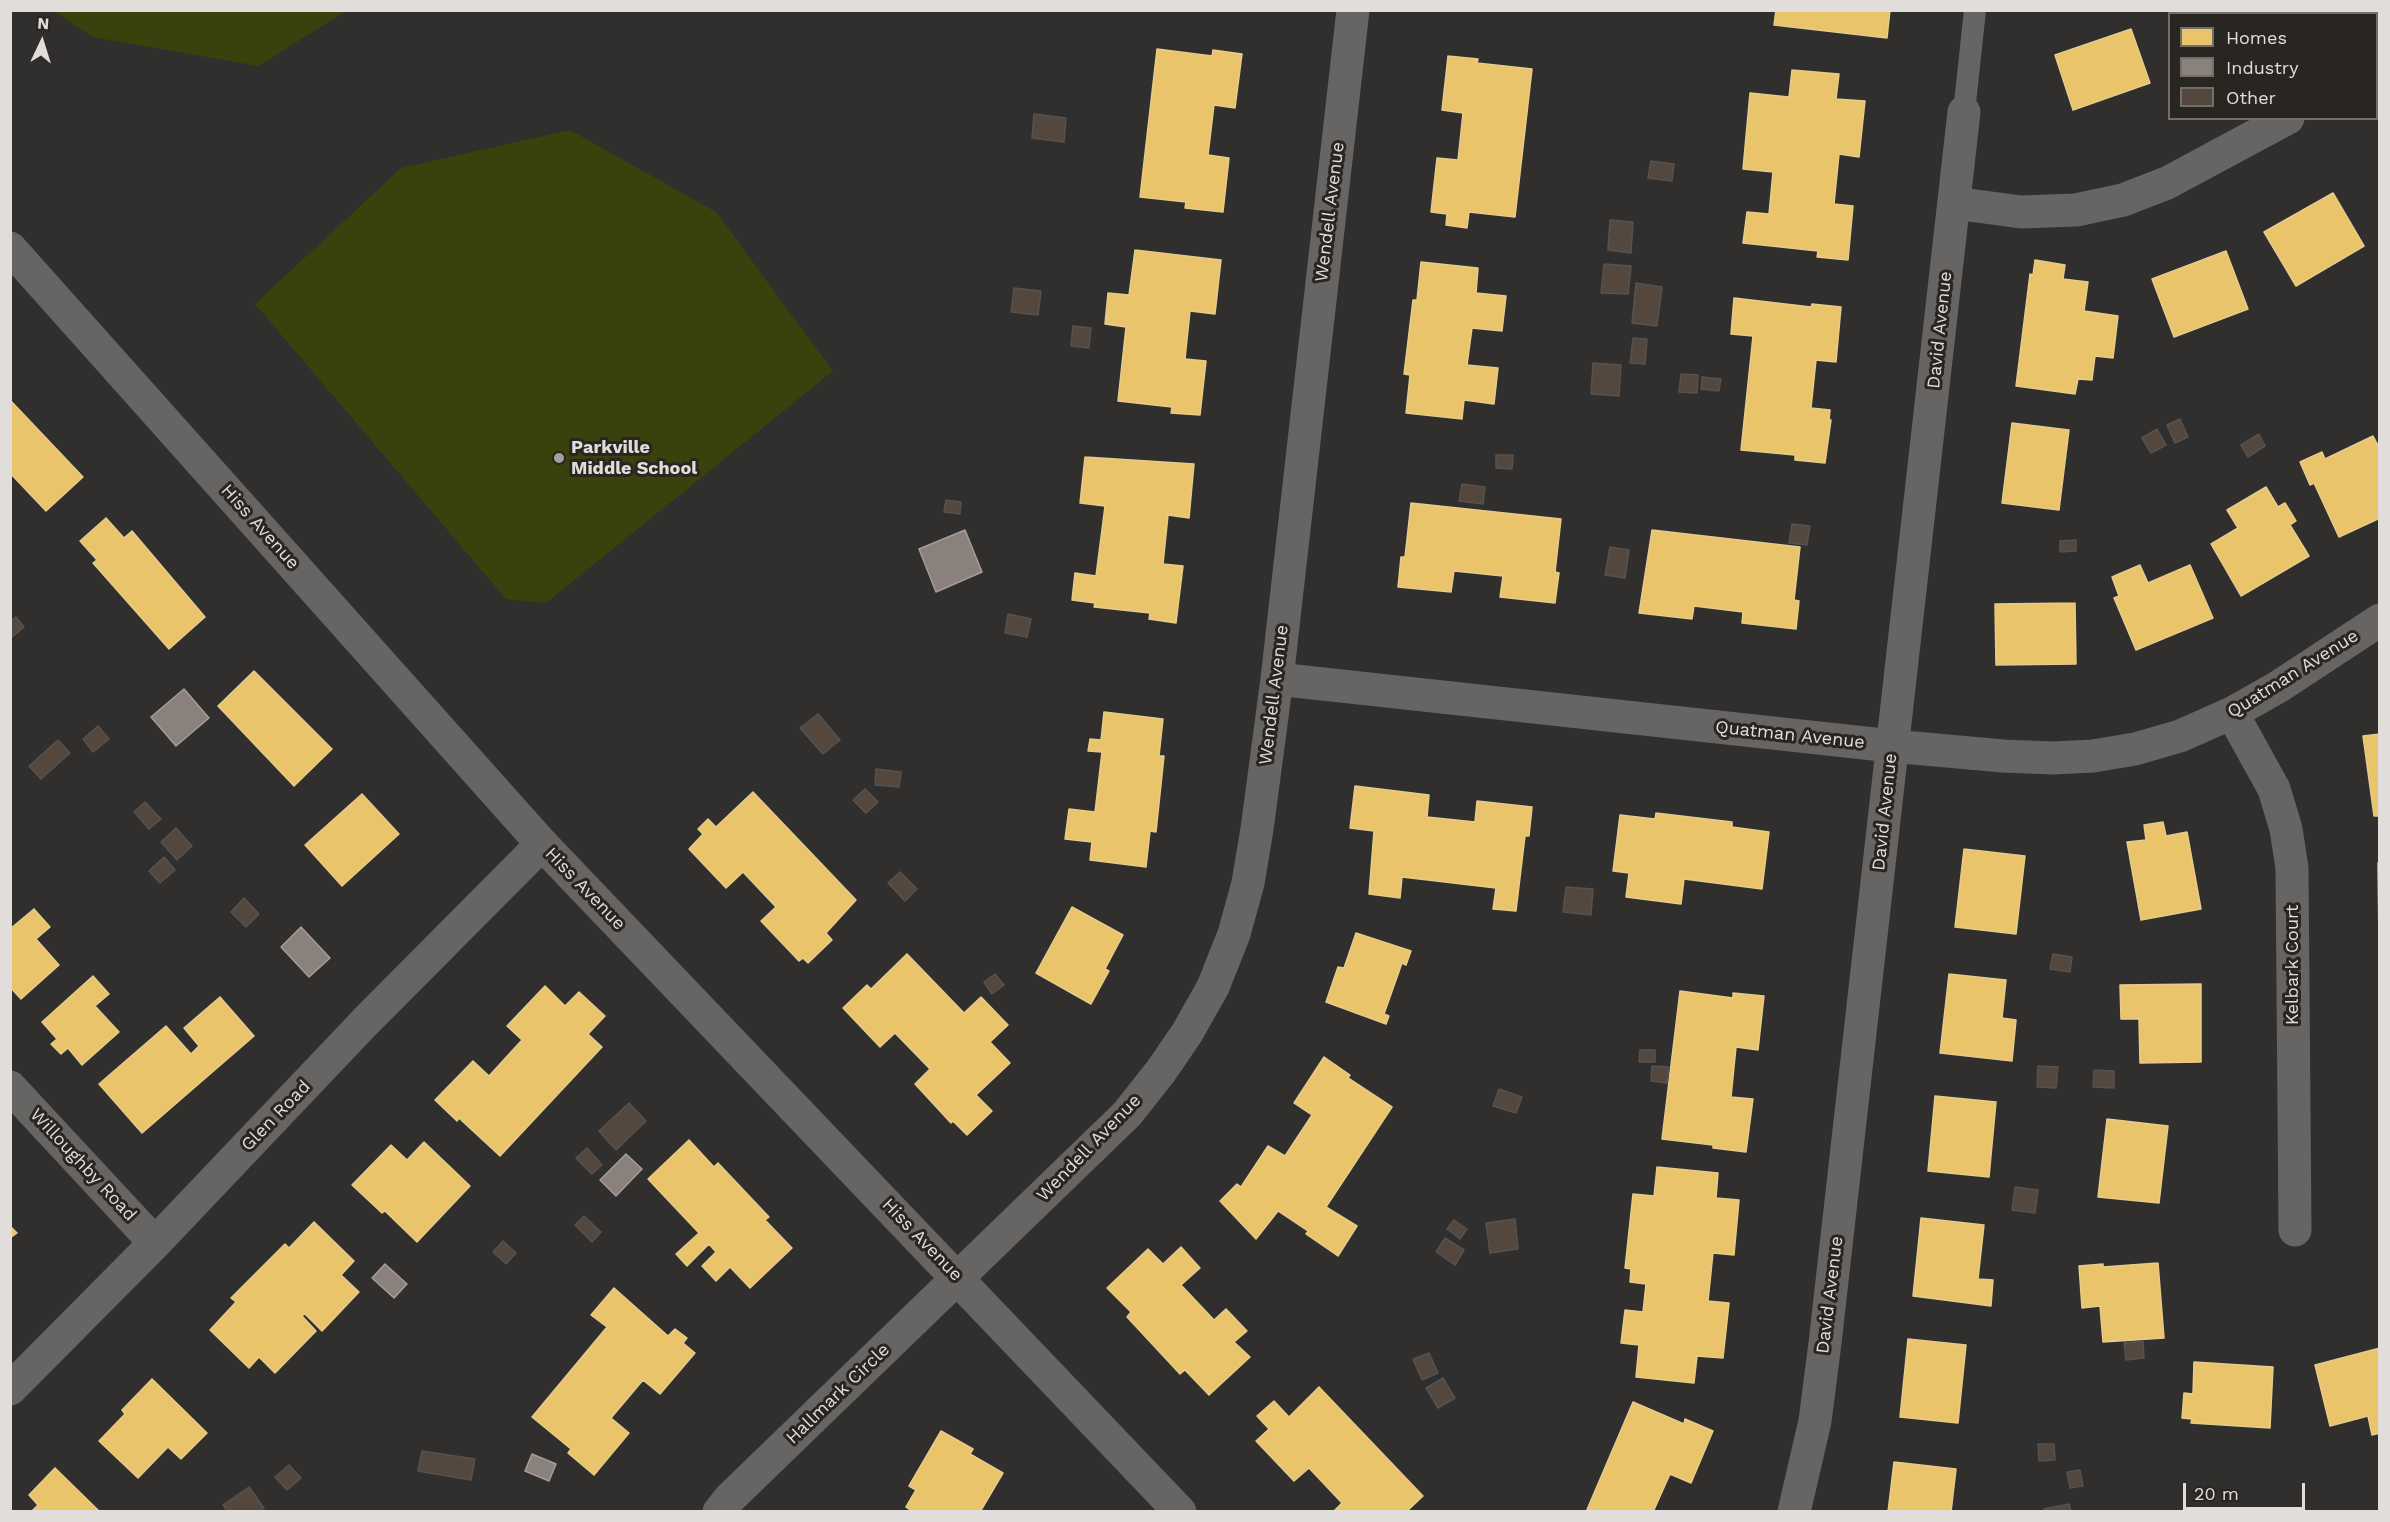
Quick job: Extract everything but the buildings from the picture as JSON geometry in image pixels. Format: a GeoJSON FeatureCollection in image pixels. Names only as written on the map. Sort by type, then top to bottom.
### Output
{"type":"FeatureCollection","features":[{"type":"Feature","properties":{"kind":"street","name":"Wendell Avenue"},"geometry":{"type":"LineString","coordinates":[[958,1278],[1127,1114],[1174,1052],[1213,987],[1234,934],[1248,883],[1277,679],[1353,10]]}},
{"type":"Feature","properties":{"kind":"street","name":"David Avenue"},"geometry":{"type":"LineString","coordinates":[[1794,1512],[1815,1421],[1965,112]]}},
{"type":"Feature","properties":{"kind":"street"},"geometry":{"type":"LineString","coordinates":[[1954,203],[2021,212],[2076,210],[2123,200],[2167,183],[2284,120]]}},
{"type":"Feature","properties":{"kind":"street","name":"Hiss Avenue"},"geometry":{"type":"LineString","coordinates":[[10,248],[543,844],[1180,1512]]}},
{"type":"Feature","properties":{"kind":"street","name":"Quatman Avenue"},"geometry":{"type":"LineString","coordinates":[[1277,679],[1892,746],[2003,756],[2053,758],[2093,756],[2135,749],[2180,736],[2232,713],[2278,687],[2379,620]]}},
{"type":"Feature","properties":{"kind":"street","name":"Kelbark Court"},"geometry":{"type":"LineString","coordinates":[[2232,713],[2274,789],[2286,829],[2292,868],[2295,1230]]}},
{"type":"Feature","properties":{"kind":"street","name":"Glen Road"},"geometry":{"type":"LineString","coordinates":[[10,1389],[155,1243],[366,1021],[543,844]]}},
{"type":"Feature","properties":{"kind":"street","name":"Willoughby Road"},"geometry":{"type":"LineString","coordinates":[[10,1087],[155,1243]]}},
{"type":"Feature","properties":{"kind":"street","name":"Hallmark Circle"},"geometry":{"type":"LineString","coordinates":[[719,1512],[730,1498],[958,1278]]}},
{"type":"Feature","properties":{"kind":"lane"},"geometry":{"type":"LineString","coordinates":[[1965,112],[1975,10]]}},
{"type":"Feature","properties":{"kind":"green space"},"geometry":{"type":"Polygon","coordinates":[[[54,11],[346,11],[258,66],[93,37],[54,11]]]}},
{"type":"Feature","properties":{"kind":"green space"},"geometry":{"type":"Polygon","coordinates":[[[570,130],[716,212],[833,371],[546,603],[506,599],[255,304],[401,168],[570,130]]]}},
{"type":"Feature","properties":{"kind":"place","name":"Parkville Middle School"},"geometry":{"type":"Point","coordinates":[559,458]}}]}
